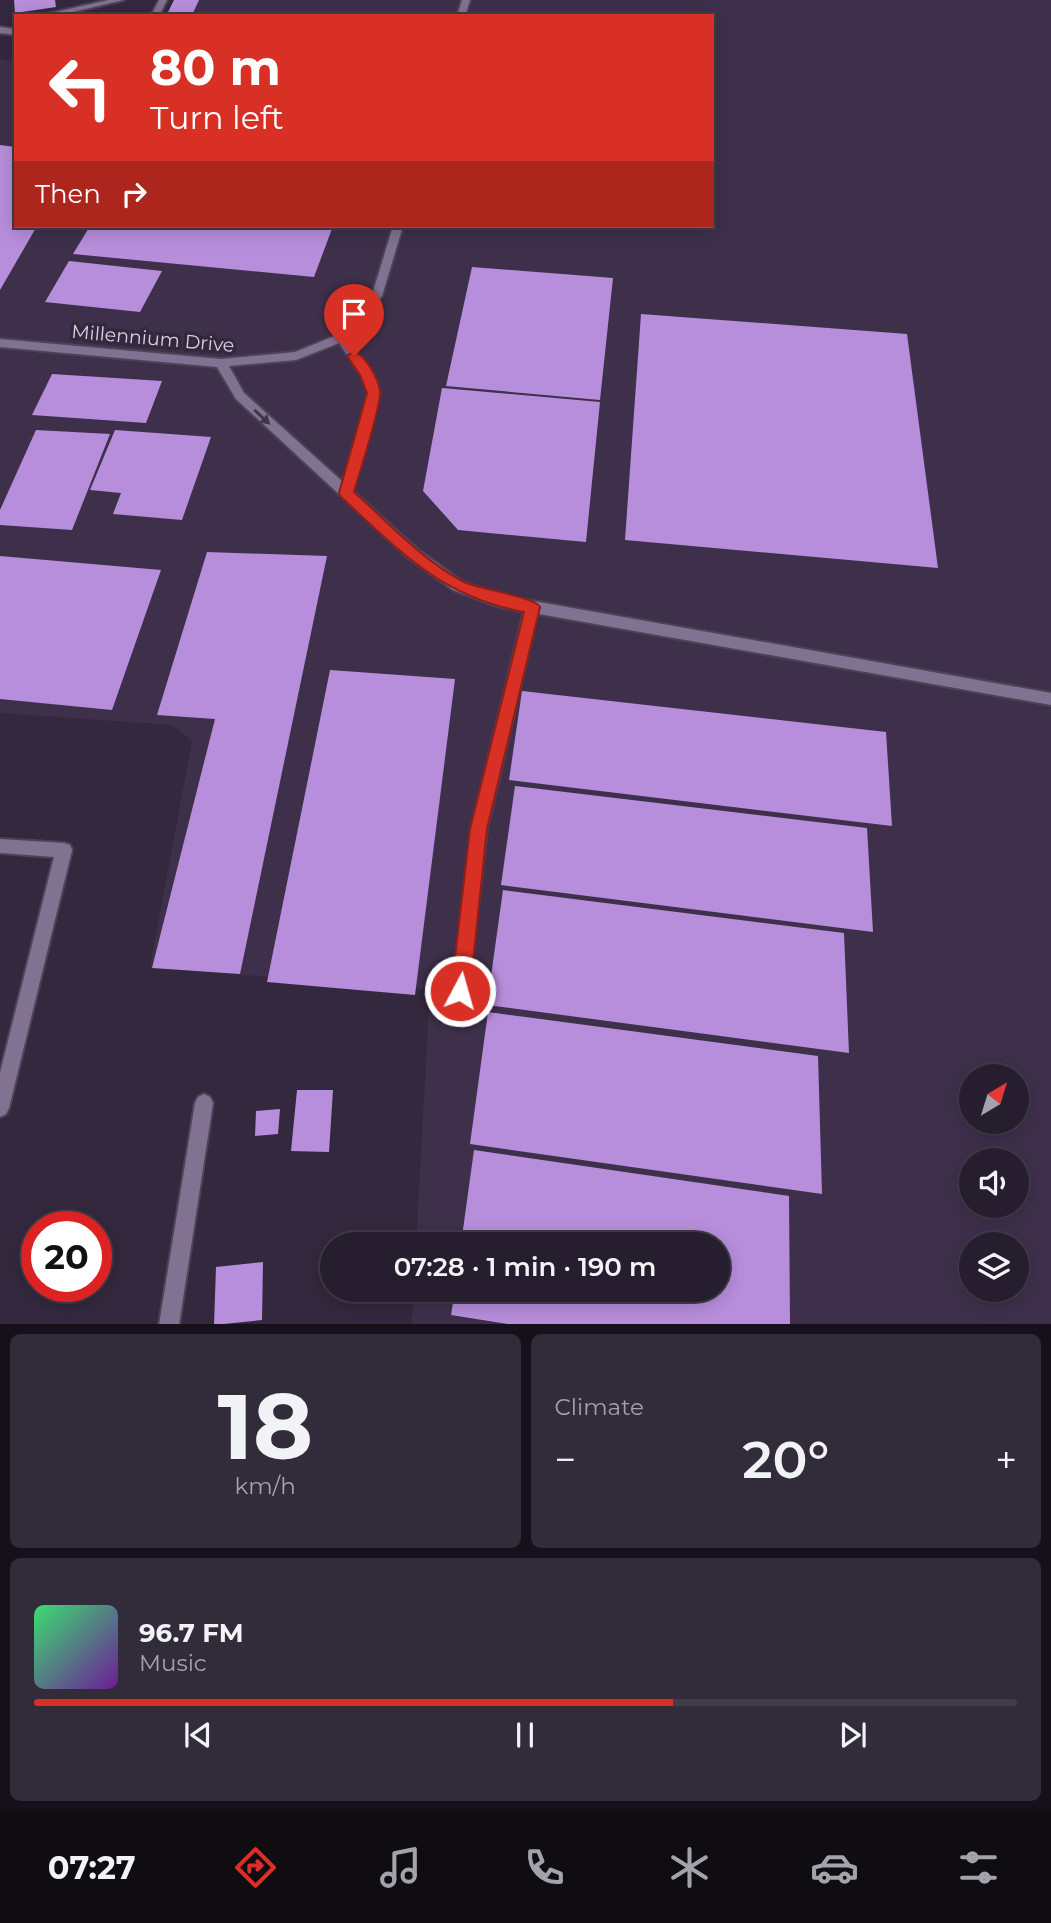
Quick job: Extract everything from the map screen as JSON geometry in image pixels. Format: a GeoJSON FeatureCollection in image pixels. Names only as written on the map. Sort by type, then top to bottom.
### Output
{"type":"FeatureCollection","features":[{"type":"Feature","properties":{"kind":"street"},"geometry":{"type":"LineString","coordinates":[[52,14],[120,0]]}},
{"type":"Feature","properties":{"kind":"street"},"geometry":{"type":"LineString","coordinates":[[346,493],[374,393],[366,374],[341,338],[377,296],[397,228]]}},
{"type":"Feature","properties":{"kind":"street","name":"Millennium Drive"},"geometry":{"type":"LineString","coordinates":[[0,343],[221,363],[296,356],[341,338]]}},
{"type":"Feature","properties":{"kind":"street"},"geometry":{"type":"LineString","coordinates":[[221,363],[240,396],[411,552],[458,586],[500,601],[1051,699]]}},
{"type":"Feature","properties":{"kind":"street"},"geometry":{"type":"LineString","coordinates":[[460,991],[479,829],[533,607]]}},
{"type":"Feature","properties":{"kind":"street"},"geometry":{"type":"LineString","coordinates":[[0,846],[64,850],[0,1108]]}},
{"type":"Feature","properties":{"kind":"street"},"geometry":{"type":"LineString","coordinates":[[169,1324],[204,1103]]}},
{"type":"Feature","properties":{"kind":"shaded area"},"geometry":{"type":"Polygon","coordinates":[[[194,0],[1051,0],[1051,1324],[412,1324],[413,1302],[730,1302],[730,1232],[417,1232],[430,990],[150,967],[192,741],[172,725],[0,713],[0,60],[14,61],[14,228],[714,228],[714,14],[186,14],[194,0]]]}},
{"type":"Feature","properties":{"kind":"building"},"geometry":{"type":"Polygon","coordinates":[[[14,0],[55,0],[56,7],[15,13],[14,0]]]}},
{"type":"Feature","properties":{"kind":"building"},"geometry":{"type":"Polygon","coordinates":[[[174,0],[199,0],[192,14],[167,14],[174,0]]]}},
{"type":"Feature","properties":{"kind":"building"},"geometry":{"type":"Polygon","coordinates":[[[0,145],[14,147],[14,228],[36,228],[0,290],[0,145]]]}},
{"type":"Feature","properties":{"kind":"building"},"geometry":{"type":"Polygon","coordinates":[[[89,228],[332,228],[314,277],[73,254],[89,228]]]}},
{"type":"Feature","properties":{"kind":"building"},"geometry":{"type":"Polygon","coordinates":[[[69,261],[162,271],[140,312],[45,302],[69,261]]]}},
{"type":"Feature","properties":{"kind":"building"},"geometry":{"type":"Polygon","coordinates":[[[472,267],[613,278],[600,400],[446,386],[472,267]]]}},
{"type":"Feature","properties":{"kind":"building"},"geometry":{"type":"Polygon","coordinates":[[[641,314],[907,334],[938,568],[625,540],[641,314]]]}},
{"type":"Feature","properties":{"kind":"building"},"geometry":{"type":"Polygon","coordinates":[[[52,374],[162,381],[146,423],[32,415],[52,374]]]}},
{"type":"Feature","properties":{"kind":"building"},"geometry":{"type":"Polygon","coordinates":[[[442,388],[600,402],[586,542],[458,530],[423,491],[442,388]]]}},
{"type":"Feature","properties":{"kind":"building"},"geometry":{"type":"Polygon","coordinates":[[[36,430],[110,434],[72,530],[0,525],[0,510],[36,430]]]}},
{"type":"Feature","properties":{"kind":"building"},"geometry":{"type":"Polygon","coordinates":[[[115,430],[211,437],[182,520],[113,514],[121,493],[90,490],[115,430]]]}},
{"type":"Feature","properties":{"kind":"building"},"geometry":{"type":"Polygon","coordinates":[[[207,552],[327,556],[240,974],[152,968],[215,719],[157,715],[207,552]]]}},
{"type":"Feature","properties":{"kind":"building"},"geometry":{"type":"Polygon","coordinates":[[[0,556],[161,570],[112,710],[0,699],[0,556]]]}},
{"type":"Feature","properties":{"kind":"building"},"geometry":{"type":"Polygon","coordinates":[[[330,670],[455,679],[415,995],[267,982],[330,670]]]}},
{"type":"Feature","properties":{"kind":"building"},"geometry":{"type":"Polygon","coordinates":[[[522,691],[886,732],[892,826],[509,780],[522,691]]]}},
{"type":"Feature","properties":{"kind":"building"},"geometry":{"type":"Polygon","coordinates":[[[515,786],[867,828],[873,932],[501,885],[515,786]]]}},
{"type":"Feature","properties":{"kind":"building"},"geometry":{"type":"Polygon","coordinates":[[[503,890],[844,933],[849,1053],[487,1005],[503,890]]]}},
{"type":"Feature","properties":{"kind":"building"},"geometry":{"type":"Polygon","coordinates":[[[488,1012],[818,1056],[822,1194],[470,1144],[488,1012]]]}},
{"type":"Feature","properties":{"kind":"building"},"geometry":{"type":"Polygon","coordinates":[[[297,1090],[333,1090],[329,1152],[291,1151],[297,1090]]]}},
{"type":"Feature","properties":{"kind":"building"},"geometry":{"type":"Polygon","coordinates":[[[280,1109],[278,1134],[255,1136],[256,1111],[280,1109]]]}},
{"type":"Feature","properties":{"kind":"building"},"geometry":{"type":"Polygon","coordinates":[[[474,1150],[789,1196],[790,1324],[508,1324],[451,1315],[453,1302],[730,1302],[730,1232],[463,1232],[474,1150]]]}},
{"type":"Feature","properties":{"kind":"building"},"geometry":{"type":"Polygon","coordinates":[[[263,1262],[262,1320],[214,1324],[216,1267],[263,1262]]]}},
{"type":"Feature","properties":{"kind":"route"},"geometry":{"type":"LineString","coordinates":[[354,356],[374,393],[346,493],[411,552],[458,586],[500,601],[533,607],[479,829],[460,991]]}}]}
